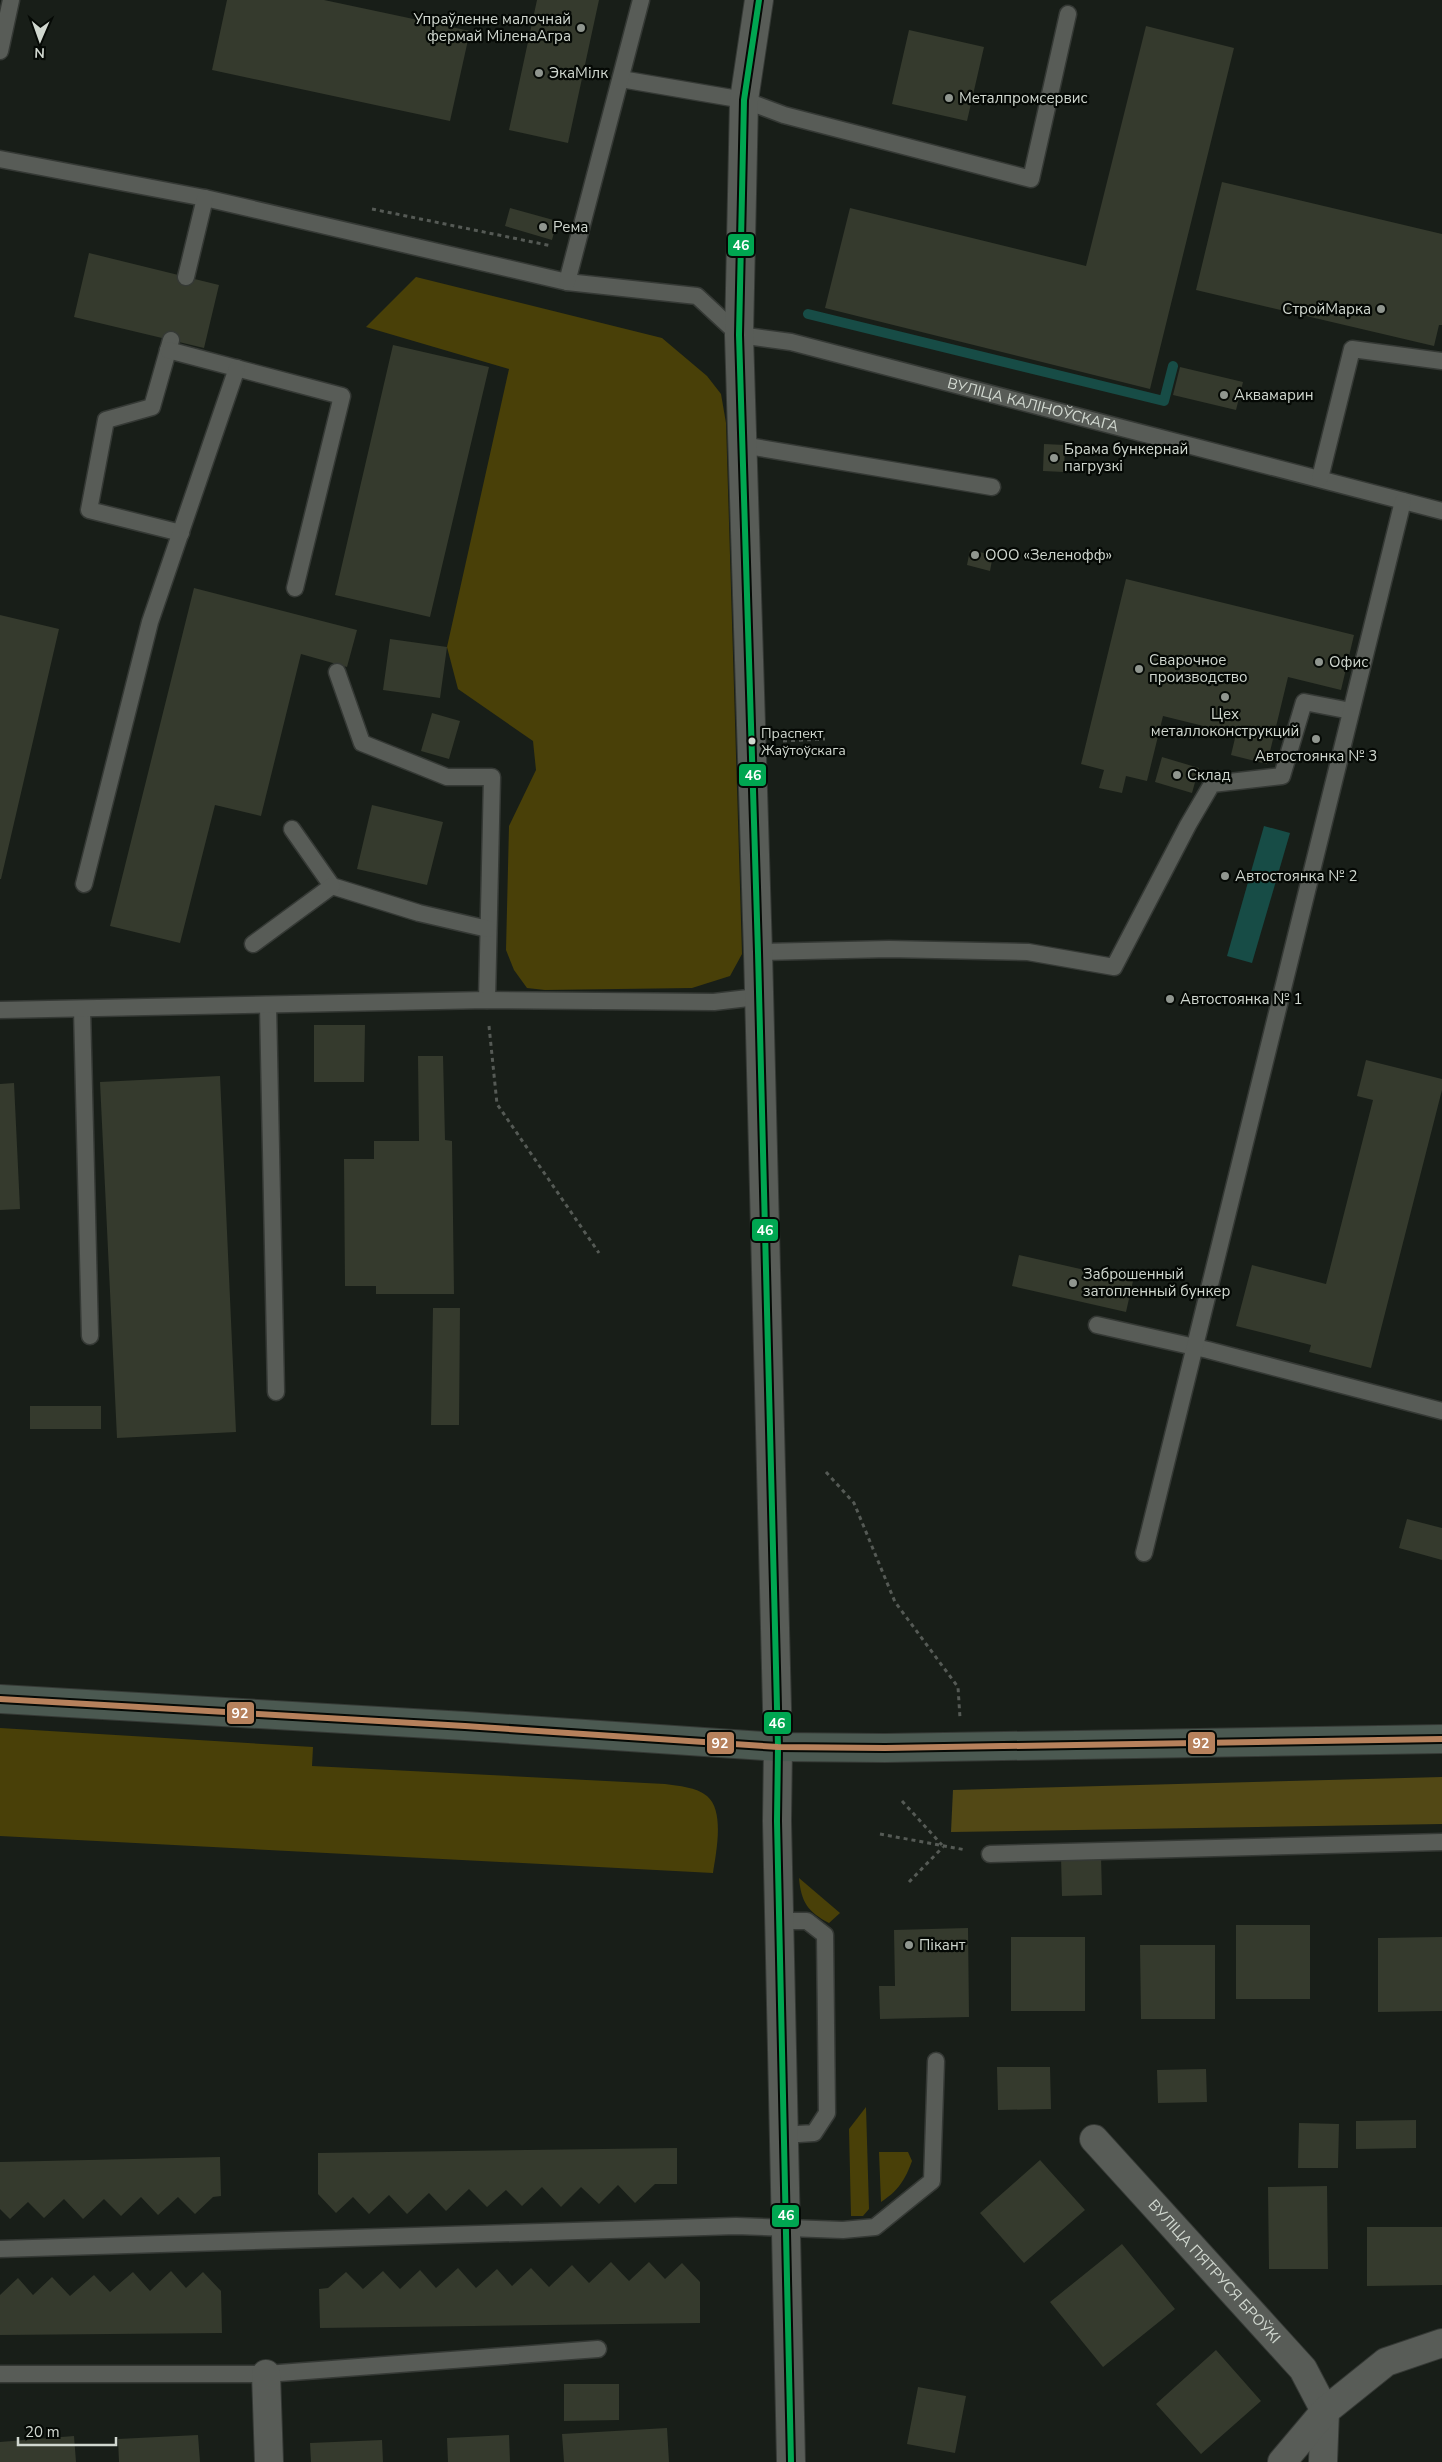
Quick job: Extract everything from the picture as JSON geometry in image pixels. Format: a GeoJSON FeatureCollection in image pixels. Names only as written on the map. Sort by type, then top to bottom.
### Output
{"type":"FeatureCollection","features":[{"type":"Feature","properties":{"kind":"main road"},"geometry":{"type":"LineString","coordinates":[[0,1699],[428,1723],[778,1747],[885,1748],[1442,1739]]}},
{"type":"Feature","properties":{"kind":"street"},"geometry":{"type":"LineString","coordinates":[[759,0],[744,100],[739,336],[758,952],[757,997],[778,1747],[779,1922],[791,2462]]}},
{"type":"Feature","properties":{"kind":"street","name":"ВУЛІЦА ПЯТРУСЯ БРОЎКІ"},"geometry":{"type":"LineString","coordinates":[[1094,2139],[1303,2369],[1325,2411]]}},
{"type":"Feature","properties":{"kind":"street"},"geometry":{"type":"LineString","coordinates":[[1282,2462],[1325,2411],[1386,2362],[1442,2343]]}},
{"type":"Feature","properties":{"kind":"street"},"geometry":{"type":"LineString","coordinates":[[266,2374],[269,2462]]}},
{"type":"Feature","properties":{"kind":"street"},"geometry":{"type":"LineString","coordinates":[[1323,2462],[1325,2411]]}},
{"type":"Feature","properties":{"kind":"lane"},"geometry":{"type":"LineString","coordinates":[[0,51],[11,0]]}},
{"type":"Feature","properties":{"kind":"lane"},"geometry":{"type":"LineString","coordinates":[[567,282],[641,0]]}},
{"type":"Feature","properties":{"kind":"lane"},"geometry":{"type":"LineString","coordinates":[[620,78],[744,100],[784,115],[1031,179],[1068,14]]}},
{"type":"Feature","properties":{"kind":"lane"},"geometry":{"type":"LineString","coordinates":[[0,159],[205,198],[567,282],[697,296],[739,336]]}},
{"type":"Feature","properties":{"kind":"lane"},"geometry":{"type":"LineString","coordinates":[[186,277],[205,198]]}},
{"type":"Feature","properties":{"kind":"lane","name":"ВУЛІЦА КАЛІНОЎСКАГА"},"geometry":{"type":"LineString","coordinates":[[739,336],[791,342],[1442,511]]}},
{"type":"Feature","properties":{"kind":"lane"},"geometry":{"type":"LineString","coordinates":[[182,533],[89,510],[106,420],[152,407],[169,345],[237,368],[342,396],[294,588]]}},
{"type":"Feature","properties":{"kind":"lane"},"geometry":{"type":"LineString","coordinates":[[1320,478],[1352,349],[1442,361]]}},
{"type":"Feature","properties":{"kind":"lane"},"geometry":{"type":"LineString","coordinates":[[84,884],[150,622],[237,368]]}},
{"type":"Feature","properties":{"kind":"lane"},"geometry":{"type":"LineString","coordinates":[[742,445],[992,488]]}},
{"type":"Feature","properties":{"kind":"lane"},"geometry":{"type":"LineString","coordinates":[[1144,1553],[1403,501]]}},
{"type":"Feature","properties":{"kind":"lane"},"geometry":{"type":"LineString","coordinates":[[336,672],[362,743],[447,777],[492,777],[487,1000]]}},
{"type":"Feature","properties":{"kind":"lane"},"geometry":{"type":"LineString","coordinates":[[758,952],[889,949],[1028,952],[1114,967],[1212,784],[1282,776],[1304,702],[1352,711]]}},
{"type":"Feature","properties":{"kind":"lane"},"geometry":{"type":"LineString","coordinates":[[292,829],[332,886],[419,913],[488,929]]}},
{"type":"Feature","properties":{"kind":"lane"},"geometry":{"type":"LineString","coordinates":[[253,944],[332,886]]}},
{"type":"Feature","properties":{"kind":"lane"},"geometry":{"type":"LineString","coordinates":[[0,1010],[487,1000],[714,1002],[757,997]]}},
{"type":"Feature","properties":{"kind":"lane"},"geometry":{"type":"LineString","coordinates":[[268,1005],[276,1392]]}},
{"type":"Feature","properties":{"kind":"lane"},"geometry":{"type":"LineString","coordinates":[[82,1009],[90,1336]]}},
{"type":"Feature","properties":{"kind":"lane"},"geometry":{"type":"LineString","coordinates":[[1097,1325],[1442,1411]]}},
{"type":"Feature","properties":{"kind":"lane"},"geometry":{"type":"LineString","coordinates":[[990,1854],[1442,1842]]}},
{"type":"Feature","properties":{"kind":"lane"},"geometry":{"type":"LineString","coordinates":[[779,1922],[807,1921],[825,1936],[827,2113],[814,2133],[783,2135]]}},
{"type":"Feature","properties":{"kind":"lane"},"geometry":{"type":"LineString","coordinates":[[0,2249],[736,2226],[843,2230],[875,2227],[932,2181],[936,2062]]}},
{"type":"Feature","properties":{"kind":"lane"},"geometry":{"type":"LineString","coordinates":[[0,2374],[266,2374],[598,2349]]}},
{"type":"Feature","properties":{"kind":"path"},"geometry":{"type":"LineString","coordinates":[[751,742],[824,739]]}},
{"type":"Feature","properties":{"kind":"path"},"geometry":{"type":"LineString","coordinates":[[487,1000],[497,1104],[600,1253]]}},
{"type":"Feature","properties":{"kind":"path"},"geometry":{"type":"LineString","coordinates":[[826,1472],[854,1503],[895,1602],[958,1687],[960,1726]]}},
{"type":"Feature","properties":{"kind":"path"},"geometry":{"type":"LineString","coordinates":[[902,1801],[944,1846]]}},
{"type":"Feature","properties":{"kind":"path"},"geometry":{"type":"LineString","coordinates":[[880,1834],[944,1846]]}},
{"type":"Feature","properties":{"kind":"path"},"geometry":{"type":"LineString","coordinates":[[909,1882],[944,1846]]}},
{"type":"Feature","properties":{"kind":"shaded area"},"geometry":{"type":"Polygon","coordinates":[[[416,277],[662,338],[707,376],[721,394],[726,423],[742,954],[730,976],[692,988],[545,990],[527,988],[514,970],[506,950],[509,826],[536,770],[533,741],[458,689],[447,647],[509,369],[366,327],[416,277]]]}},
{"type":"Feature","properties":{"kind":"shaded area"},"geometry":{"type":"Polygon","coordinates":[[[0,1728],[313,1747],[312,1766],[665,1784],[687,1787],[707,1796],[713,1803],[716,1812],[718,1833],[713,1873],[0,1836],[0,1728]]]}},
{"type":"Feature","properties":{"kind":"shaded area"},"geometry":{"type":"Polygon","coordinates":[[[1442,1777],[1442,1824],[951,1832],[953,1790],[1442,1777]]]}},
{"type":"Feature","properties":{"kind":"shaded area"},"geometry":{"type":"Polygon","coordinates":[[[799,1878],[840,1913],[829,1923],[816,1915],[807,1905],[802,1894],[799,1878]]]}},
{"type":"Feature","properties":{"kind":"shaded area"},"geometry":{"type":"Polygon","coordinates":[[[866,2107],[869,2209],[863,2216],[851,2216],[849,2129],[866,2107]]]}},
{"type":"Feature","properties":{"kind":"shaded area"},"geometry":{"type":"Polygon","coordinates":[[[879,2152],[908,2152],[912,2161],[907,2174],[900,2184],[892,2194],[881,2202],[879,2152]]]}},
{"type":"Feature","properties":{"kind":"water"},"geometry":{"type":"Polygon","coordinates":[[[1264,826],[1290,833],[1252,963],[1227,956],[1264,826]]]}},
{"type":"Feature","properties":{"kind":"building"},"geometry":{"type":"Polygon","coordinates":[[[227,0],[324,0],[470,31],[450,121],[212,70],[227,0]]]}},
{"type":"Feature","properties":{"kind":"building"},"geometry":{"type":"Polygon","coordinates":[[[537,0],[599,0],[568,143],[509,130],[537,0]]]}},
{"type":"Feature","properties":{"kind":"building"},"geometry":{"type":"Polygon","coordinates":[[[1146,26],[1234,48],[1150,389],[825,308],[850,208],[1086,266],[1146,26]]]}},
{"type":"Feature","properties":{"kind":"building"},"geometry":{"type":"Polygon","coordinates":[[[909,30],[984,47],[967,121],[892,104],[909,30]]]}},
{"type":"Feature","properties":{"kind":"building"},"geometry":{"type":"Polygon","coordinates":[[[1222,182],[1442,234],[1442,325],[1439,325],[1434,346],[1196,290],[1222,182]]]}},
{"type":"Feature","properties":{"kind":"building"},"geometry":{"type":"Polygon","coordinates":[[[510,208],[557,221],[552,240],[505,226],[510,208]]]}},
{"type":"Feature","properties":{"kind":"building"},"geometry":{"type":"Polygon","coordinates":[[[89,253],[219,285],[204,348],[74,317],[89,253]]]}},
{"type":"Feature","properties":{"kind":"building"},"geometry":{"type":"Polygon","coordinates":[[[393,345],[489,367],[430,617],[335,595],[393,345]]]}},
{"type":"Feature","properties":{"kind":"building"},"geometry":{"type":"Polygon","coordinates":[[[1180,367],[1243,382],[1236,410],[1173,395],[1180,367]]]}},
{"type":"Feature","properties":{"kind":"building","name":"Брама бункернай пагрузкі"},"geometry":{"type":"Polygon","coordinates":[[[1044,444],[1065,445],[1064,472],[1043,471],[1044,444]]]}},
{"type":"Feature","properties":{"kind":"building"},"geometry":{"type":"Polygon","coordinates":[[[970,550],[993,555],[990,571],[967,565],[970,550]]]}},
{"type":"Feature","properties":{"kind":"building"},"geometry":{"type":"Polygon","coordinates":[[[1126,579],[1354,635],[1341,690],[1288,677],[1267,764],[1231,755],[1236,734],[1163,716],[1147,781],[1126,776],[1122,793],[1099,788],[1104,770],[1081,764],[1126,579]]]}},
{"type":"Feature","properties":{"kind":"building"},"geometry":{"type":"Polygon","coordinates":[[[194,588],[357,630],[347,667],[301,654],[261,816],[215,805],[180,943],[110,926],[194,588]]]}},
{"type":"Feature","properties":{"kind":"building"},"geometry":{"type":"Polygon","coordinates":[[[0,615],[59,629],[1,879],[0,879],[0,615]]]}},
{"type":"Feature","properties":{"kind":"building"},"geometry":{"type":"Polygon","coordinates":[[[390,639],[447,647],[440,698],[383,690],[390,639]]]}},
{"type":"Feature","properties":{"kind":"building"},"geometry":{"type":"Polygon","coordinates":[[[432,713],[460,721],[449,759],[421,751],[432,713]]]}},
{"type":"Feature","properties":{"kind":"building","name":"Склад"},"geometry":{"type":"Polygon","coordinates":[[[1162,757],[1199,768],[1192,793],[1155,782],[1162,757]]]}},
{"type":"Feature","properties":{"kind":"building"},"geometry":{"type":"Polygon","coordinates":[[[372,805],[443,822],[427,885],[357,869],[372,805]]]}},
{"type":"Feature","properties":{"kind":"building"},"geometry":{"type":"Polygon","coordinates":[[[314,1025],[365,1025],[364,1082],[314,1082],[314,1025]]]}},
{"type":"Feature","properties":{"kind":"building"},"geometry":{"type":"Polygon","coordinates":[[[418,1056],[443,1056],[445,1140],[452,1141],[454,1294],[376,1294],[376,1286],[345,1286],[344,1159],[374,1159],[374,1141],[419,1141],[418,1056]]]}},
{"type":"Feature","properties":{"kind":"building"},"geometry":{"type":"Polygon","coordinates":[[[1366,1060],[1442,1079],[1442,1090],[1371,1368],[1309,1352],[1311,1345],[1236,1326],[1252,1265],[1326,1284],[1373,1100],[1357,1096],[1366,1060]]]}},
{"type":"Feature","properties":{"kind":"building"},"geometry":{"type":"Polygon","coordinates":[[[220,1076],[236,1432],[117,1438],[100,1082],[220,1076]]]}},
{"type":"Feature","properties":{"kind":"building"},"geometry":{"type":"Polygon","coordinates":[[[14,1083],[20,1209],[0,1210],[0,1084],[14,1083]]]}},
{"type":"Feature","properties":{"kind":"building","name":"Заброшенный затопленный бункер"},"geometry":{"type":"Polygon","coordinates":[[[1019,1255],[1133,1281],[1126,1312],[1012,1286],[1019,1255]]]}},
{"type":"Feature","properties":{"kind":"building"},"geometry":{"type":"Polygon","coordinates":[[[433,1308],[460,1308],[459,1425],[431,1425],[433,1308]]]}},
{"type":"Feature","properties":{"kind":"building"},"geometry":{"type":"Polygon","coordinates":[[[30,1406],[101,1406],[101,1429],[30,1429],[30,1406]]]}},
{"type":"Feature","properties":{"kind":"building"},"geometry":{"type":"Polygon","coordinates":[[[1407,1519],[1442,1528],[1442,1560],[1399,1548],[1407,1519]]]}},
{"type":"Feature","properties":{"kind":"building"},"geometry":{"type":"Polygon","coordinates":[[[1101,1856],[1102,1895],[1062,1896],[1061,1857],[1101,1856]]]}},
{"type":"Feature","properties":{"kind":"building"},"geometry":{"type":"Polygon","coordinates":[[[1236,1925],[1310,1925],[1310,1999],[1236,1999],[1236,1925]]]}},
{"type":"Feature","properties":{"kind":"building"},"geometry":{"type":"Polygon","coordinates":[[[968,1928],[969,2017],[880,2019],[879,1986],[895,1986],[894,1930],[968,1928]]]}},
{"type":"Feature","properties":{"kind":"building"},"geometry":{"type":"Polygon","coordinates":[[[1011,1937],[1085,1937],[1085,2011],[1011,2011],[1011,1937]]]}},
{"type":"Feature","properties":{"kind":"building"},"geometry":{"type":"Polygon","coordinates":[[[1442,1937],[1442,2011],[1378,2012],[1378,1938],[1442,1937]]]}},
{"type":"Feature","properties":{"kind":"building"},"geometry":{"type":"Polygon","coordinates":[[[1140,1945],[1215,1945],[1215,2019],[1141,2019],[1140,1945]]]}},
{"type":"Feature","properties":{"kind":"building"},"geometry":{"type":"Polygon","coordinates":[[[997,2067],[1050,2067],[1051,2109],[998,2110],[997,2067]]]}},
{"type":"Feature","properties":{"kind":"building"},"geometry":{"type":"Polygon","coordinates":[[[1206,2069],[1207,2102],[1158,2103],[1157,2070],[1206,2069]]]}},
{"type":"Feature","properties":{"kind":"building"},"geometry":{"type":"Polygon","coordinates":[[[1416,2120],[1416,2148],[1356,2149],[1356,2121],[1416,2120]]]}},
{"type":"Feature","properties":{"kind":"building"},"geometry":{"type":"Polygon","coordinates":[[[1299,2123],[1339,2124],[1338,2168],[1298,2168],[1299,2123]]]}},
{"type":"Feature","properties":{"kind":"building"},"geometry":{"type":"Polygon","coordinates":[[[677,2148],[677,2184],[655,2184],[635,2203],[618,2185],[599,2204],[581,2187],[561,2207],[542,2187],[522,2206],[506,2190],[487,2207],[469,2189],[446,2211],[429,2193],[407,2214],[389,2195],[369,2214],[353,2197],[336,2213],[318,2194],[318,2153],[677,2148]]]}},
{"type":"Feature","properties":{"kind":"building"},"geometry":{"type":"Polygon","coordinates":[[[220,2157],[221,2196],[213,2197],[195,2214],[178,2197],[158,2215],[141,2197],[121,2216],[104,2199],[83,2219],[64,2199],[44,2218],[28,2202],[10,2219],[0,2209],[0,2162],[220,2157]]]}},
{"type":"Feature","properties":{"kind":"building"},"geometry":{"type":"Polygon","coordinates":[[[1040,2160],[1085,2210],[1024,2263],[980,2213],[1040,2160]]]}},
{"type":"Feature","properties":{"kind":"building"},"geometry":{"type":"Polygon","coordinates":[[[1327,2186],[1328,2269],[1269,2269],[1268,2187],[1327,2186]]]}},
{"type":"Feature","properties":{"kind":"building"},"geometry":{"type":"Polygon","coordinates":[[[1367,2227],[1442,2227],[1442,2285],[1367,2286],[1367,2227]]]}},
{"type":"Feature","properties":{"kind":"building"},"geometry":{"type":"Polygon","coordinates":[[[1122,2244],[1175,2309],[1103,2367],[1050,2302],[1122,2244]]]}},
{"type":"Feature","properties":{"kind":"building"},"geometry":{"type":"Polygon","coordinates":[[[611,2262],[629,2281],[649,2262],[665,2279],[682,2263],[700,2282],[700,2323],[320,2328],[319,2289],[328,2288],[346,2272],[363,2289],[383,2271],[400,2289],[420,2270],[436,2288],[458,2268],[476,2288],[497,2269],[512,2286],[531,2268],[549,2287],[572,2265],[589,2283],[611,2262]]]}},
{"type":"Feature","properties":{"kind":"building"},"geometry":{"type":"Polygon","coordinates":[[[171,2271],[186,2288],[203,2272],[221,2291],[222,2333],[0,2335],[0,2295],[18,2278],[33,2295],[52,2277],[70,2296],[94,2275],[110,2292],[133,2272],[150,2291],[171,2271]]]}},
{"type":"Feature","properties":{"kind":"building"},"geometry":{"type":"Polygon","coordinates":[[[1216,2350],[1261,2401],[1201,2454],[1156,2404],[1216,2350]]]}},
{"type":"Feature","properties":{"kind":"building"},"geometry":{"type":"Polygon","coordinates":[[[564,2384],[619,2384],[619,2420],[564,2421],[564,2384]]]}},
{"type":"Feature","properties":{"kind":"building"},"geometry":{"type":"Polygon","coordinates":[[[918,2387],[966,2396],[955,2453],[907,2444],[918,2387]]]}},
{"type":"Feature","properties":{"kind":"building"},"geometry":{"type":"Polygon","coordinates":[[[667,2428],[669,2462],[564,2462],[562,2434],[667,2428]]]}},
{"type":"Feature","properties":{"kind":"building"},"geometry":{"type":"Polygon","coordinates":[[[198,2435],[200,2462],[119,2462],[118,2439],[198,2435]]]}},
{"type":"Feature","properties":{"kind":"building"},"geometry":{"type":"Polygon","coordinates":[[[509,2435],[510,2462],[448,2462],[447,2438],[509,2435]]]}},
{"type":"Feature","properties":{"kind":"building"},"geometry":{"type":"Polygon","coordinates":[[[74,2436],[76,2462],[0,2462],[0,2442],[74,2436]]]}},
{"type":"Feature","properties":{"kind":"building"},"geometry":{"type":"Polygon","coordinates":[[[382,2440],[383,2462],[311,2462],[310,2443],[382,2440]]]}},
{"type":"Feature","properties":{"kind":"waterway"},"geometry":{"type":"LineString","coordinates":[[808,314],[1164,401],[1173,366]]}},
{"type":"Feature","properties":{"kind":"transit line","name":"46"},"geometry":{"type":"LineString","coordinates":[[759,0],[744,100],[739,335],[758,952],[778,1747],[777,1821],[791,2462]]}},
{"type":"Feature","properties":{"kind":"transit line","name":"92"},"geometry":{"type":"LineString","coordinates":[[0,1699],[465,1726],[778,1747],[885,1748],[1442,1739]]}},
{"type":"Feature","properties":{"kind":"place","name":"Упраўленне малочнай фермай МіленаАгра"},"geometry":{"type":"Point","coordinates":[581,28]}},
{"type":"Feature","properties":{"kind":"place","name":"ЭкаМілк"},"geometry":{"type":"Point","coordinates":[539,73]}},
{"type":"Feature","properties":{"kind":"place","name":"Металпромсервис"},"geometry":{"type":"Point","coordinates":[949,98]}},
{"type":"Feature","properties":{"kind":"place","name":"Рема"},"geometry":{"type":"Point","coordinates":[543,227]}},
{"type":"Feature","properties":{"kind":"place","name":"СтройМарка"},"geometry":{"type":"Point","coordinates":[1381,309]}},
{"type":"Feature","properties":{"kind":"place","name":"Аквамарин"},"geometry":{"type":"Point","coordinates":[1224,395]}},
{"type":"Feature","properties":{"kind":"place","name":"Брама бункернай пагрузкі"},"geometry":{"type":"Point","coordinates":[1054,458]}},
{"type":"Feature","properties":{"kind":"place","name":"ООО «Зеленофф»"},"geometry":{"type":"Point","coordinates":[975,555]}},
{"type":"Feature","properties":{"kind":"place","name":"Офис"},"geometry":{"type":"Point","coordinates":[1319,662]}},
{"type":"Feature","properties":{"kind":"place","name":"Сварочное производство"},"geometry":{"type":"Point","coordinates":[1139,669]}},
{"type":"Feature","properties":{"kind":"place","name":"Цех металлоконструкций"},"geometry":{"type":"Point","coordinates":[1225,697]}},
{"type":"Feature","properties":{"kind":"place","name":"Автостоянка № 3"},"geometry":{"type":"Point","coordinates":[1316,739]}},
{"type":"Feature","properties":{"kind":"place","name":"Праспект Жаўтоўскага"},"geometry":{"type":"Point","coordinates":[752,741]}},
{"type":"Feature","properties":{"kind":"place","name":"Склад"},"geometry":{"type":"Point","coordinates":[1177,775]}},
{"type":"Feature","properties":{"kind":"place","name":"Автостоянка № 2"},"geometry":{"type":"Point","coordinates":[1225,876]}},
{"type":"Feature","properties":{"kind":"place","name":"Автостоянка № 1"},"geometry":{"type":"Point","coordinates":[1170,999]}},
{"type":"Feature","properties":{"kind":"place","name":"Заброшенный затопленный бункер"},"geometry":{"type":"Point","coordinates":[1073,1283]}},
{"type":"Feature","properties":{"kind":"place","name":"Пікант"},"geometry":{"type":"Point","coordinates":[909,1945]}}]}
